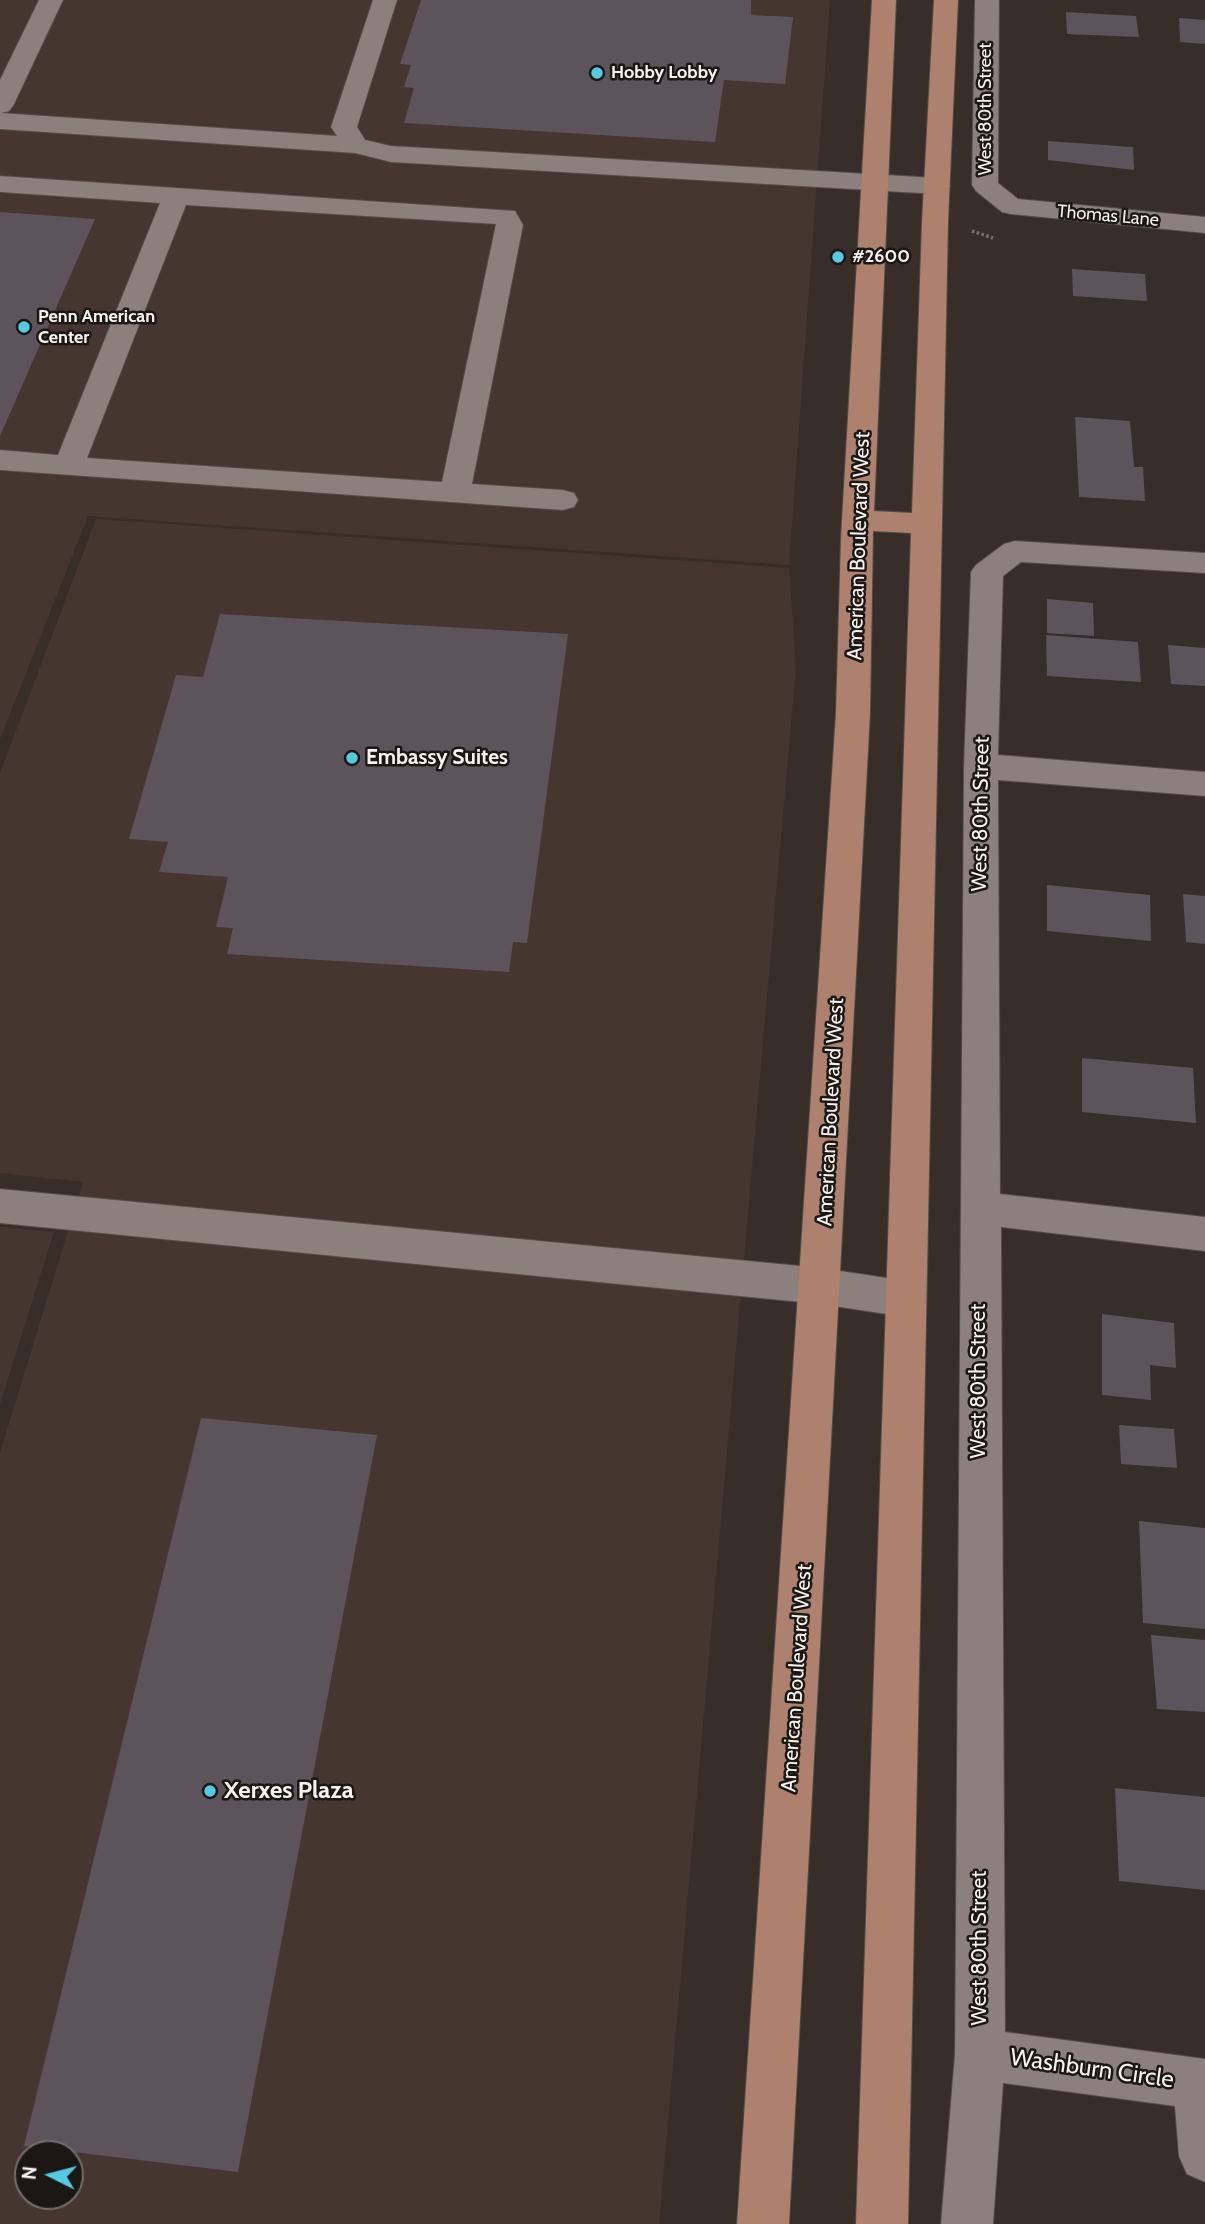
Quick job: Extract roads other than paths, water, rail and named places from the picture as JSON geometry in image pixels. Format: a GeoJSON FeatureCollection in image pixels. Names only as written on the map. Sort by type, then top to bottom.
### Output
{"type":"FeatureCollection","features":[{"type":"Feature","properties":{"kind":"main road","name":"American Boulevard West"},"geometry":{"type":"LineString","coordinates":[[763,2224],[821,1286],[853,713],[858,520],[884,0]]}},
{"type":"Feature","properties":{"kind":"main road"},"geometry":{"type":"LineString","coordinates":[[882,2224],[927,524],[937,186],[946,0]]}},
{"type":"Feature","properties":{"kind":"main road"},"geometry":{"type":"LineString","coordinates":[[858,520],[927,524]]}},
{"type":"Feature","properties":{"kind":"street"},"geometry":{"type":"LineString","coordinates":[[0,106],[51,0]]}},
{"type":"Feature","properties":{"kind":"street"},"geometry":{"type":"LineString","coordinates":[[355,145],[344,127],[385,0]]}},
{"type":"Feature","properties":{"kind":"street","name":"West 80th Street"},"geometry":{"type":"LineString","coordinates":[[987,0],[985,185],[1011,206]]}},
{"type":"Feature","properties":{"kind":"street"},"geometry":{"type":"LineString","coordinates":[[0,121],[355,145],[391,154],[937,186]]}},
{"type":"Feature","properties":{"kind":"street"},"geometry":{"type":"LineString","coordinates":[[0,184],[506,216],[510,225],[456,494]]}},
{"type":"Feature","properties":{"kind":"street"},"geometry":{"type":"LineString","coordinates":[[69,466],[176,196]]}},
{"type":"Feature","properties":{"kind":"street","name":"Thomas Lane"},"geometry":{"type":"LineString","coordinates":[[1011,206],[1205,225]]}},
{"type":"Feature","properties":{"kind":"street"},"geometry":{"type":"LineString","coordinates":[[0,460],[563,500]]}},
{"type":"Feature","properties":{"kind":"street","name":"West 80th Street"},"geometry":{"type":"LineString","coordinates":[[967,2224],[980,2054],[981,766],[987,572],[1015,551],[1205,563]]}},
{"type":"Feature","properties":{"kind":"street"},"geometry":{"type":"LineString","coordinates":[[981,766],[1205,784]]}},
{"type":"Feature","properties":{"kind":"street"},"geometry":{"type":"LineString","coordinates":[[0,1206],[821,1286],[906,1299]]}},
{"type":"Feature","properties":{"kind":"street"},"geometry":{"type":"LineString","coordinates":[[979,1208],[1205,1234]]}},
{"type":"Feature","properties":{"kind":"street","name":"Washburn Circle"},"geometry":{"type":"LineString","coordinates":[[980,2054],[1202,2085]]}},
{"type":"Feature","properties":{"kind":"street"},"geometry":{"type":"LineString","coordinates":[[1202,2085],[1205,2156]]}},
{"type":"Feature","properties":{"kind":"place","name":"Hobby Lobby"},"geometry":{"type":"Point","coordinates":[597,73]}},
{"type":"Feature","properties":{"kind":"place","name":"#2600"},"geometry":{"type":"Point","coordinates":[838,257]}},
{"type":"Feature","properties":{"kind":"place","name":"Penn American Center"},"geometry":{"type":"Point","coordinates":[24,327]}},
{"type":"Feature","properties":{"kind":"place","name":"Embassy Suites"},"geometry":{"type":"Point","coordinates":[352,758]}},
{"type":"Feature","properties":{"kind":"place","name":"Xerxes Plaza"},"geometry":{"type":"Point","coordinates":[210,1791]}}]}
